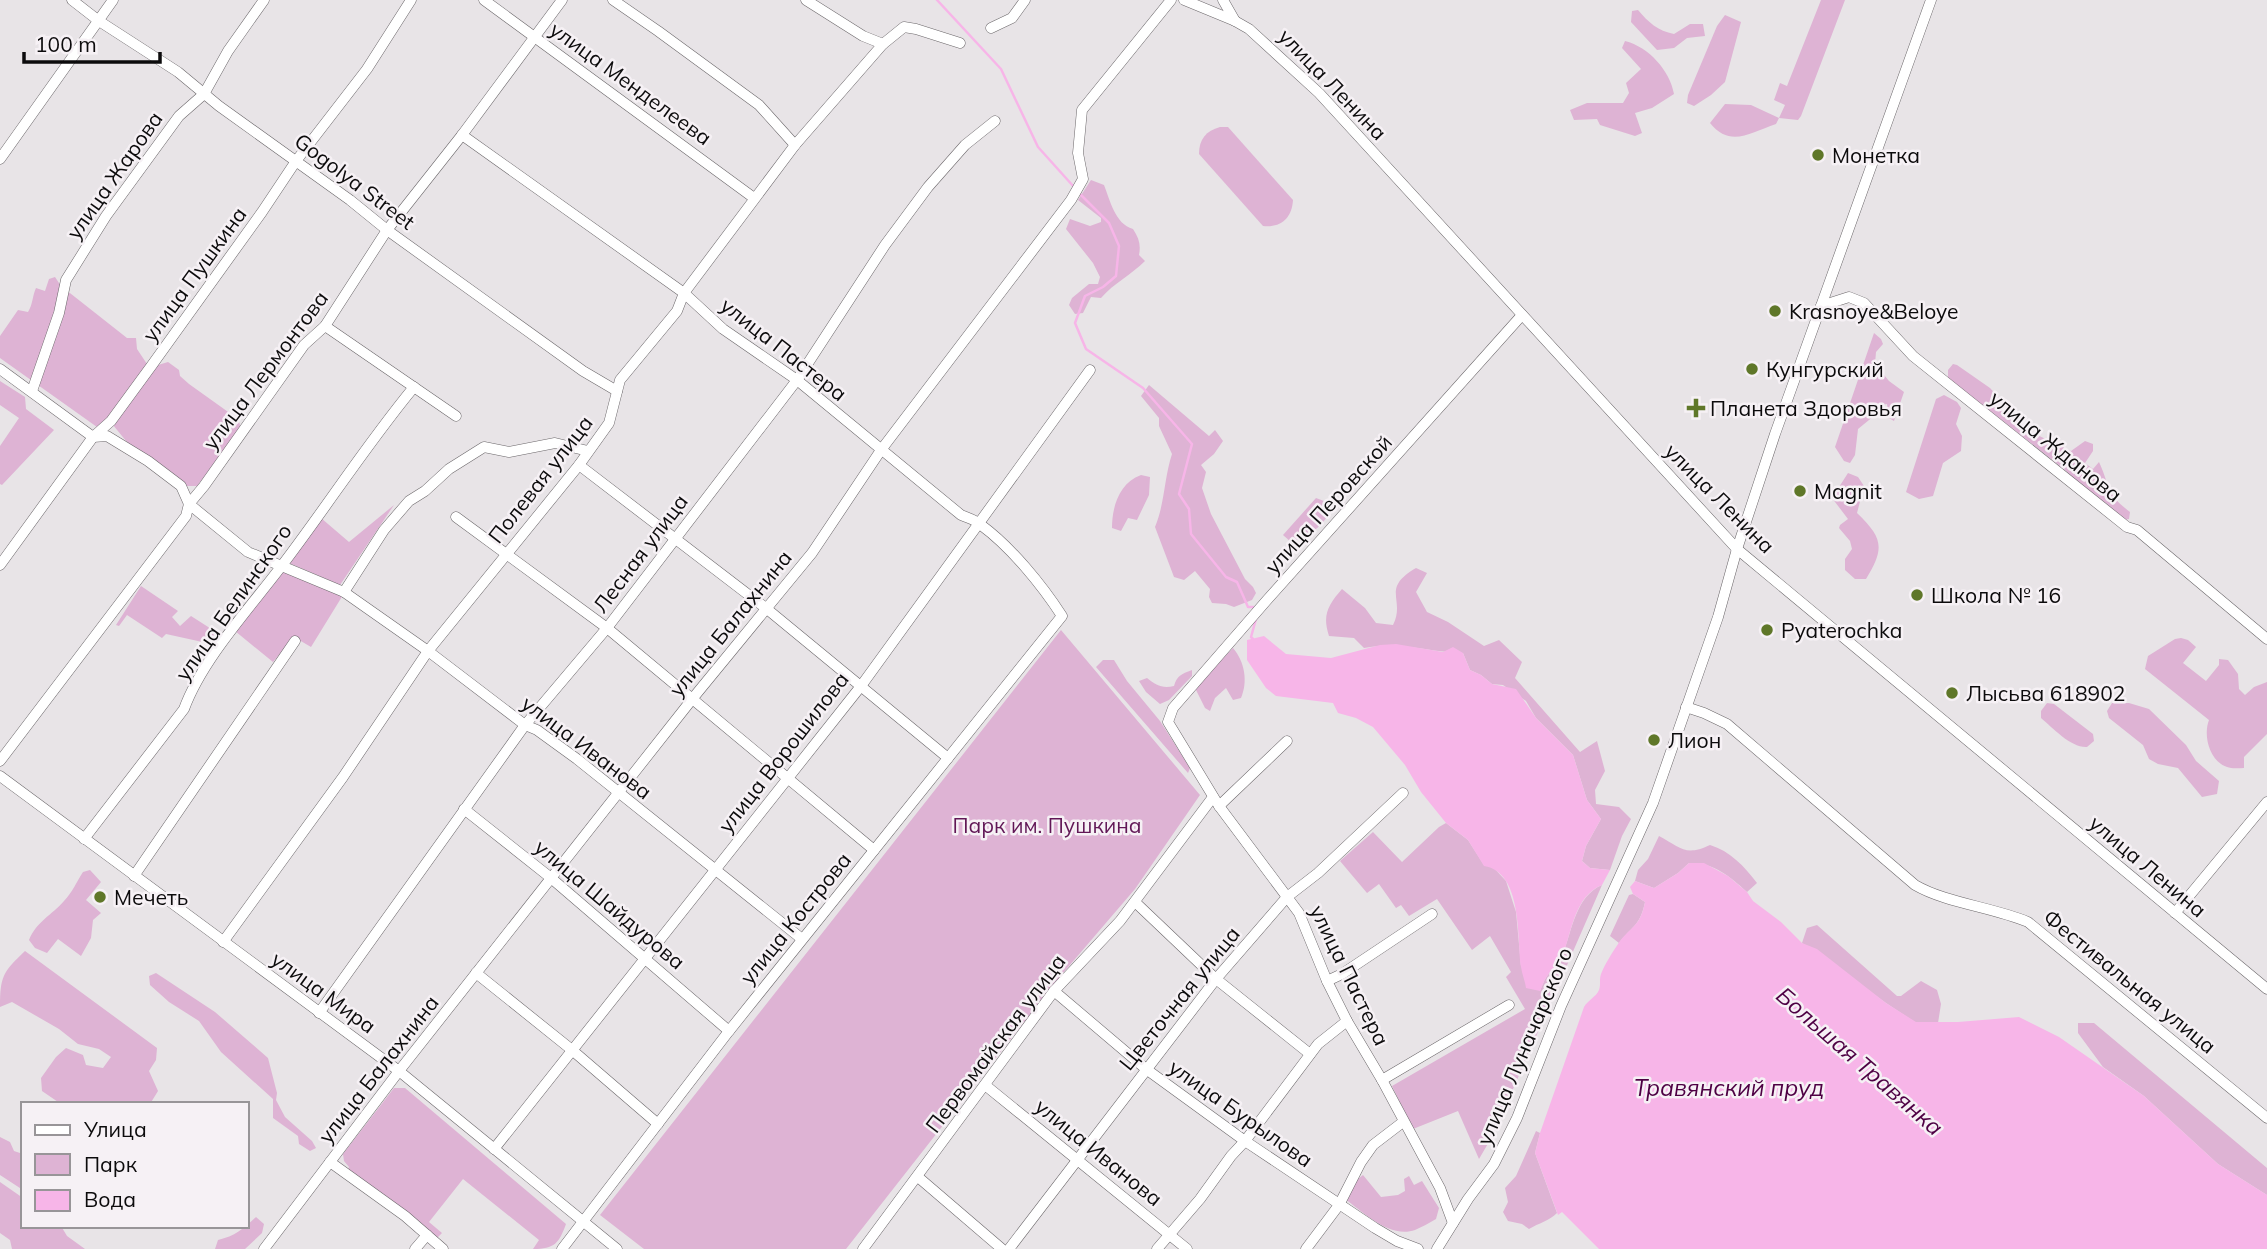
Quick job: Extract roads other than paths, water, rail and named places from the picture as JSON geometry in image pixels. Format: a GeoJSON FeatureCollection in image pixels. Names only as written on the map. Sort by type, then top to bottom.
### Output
{"type":"FeatureCollection","features":[{"type":"Feature","properties":{"kind":"street","name":"Gogolya Street"},"geometry":{"type":"LineString","coordinates":[[72,0],[99,21],[178,72],[387,230],[583,371],[617,391]]}},
{"type":"Feature","properties":{"kind":"street"},"geometry":{"type":"LineString","coordinates":[[0,159],[113,0]]}},
{"type":"Feature","properties":{"kind":"street","name":"улица Жарова"},"geometry":{"type":"LineString","coordinates":[[32,391],[59,313],[66,280],[106,216],[179,116],[204,94],[228,51],[264,0]]}},
{"type":"Feature","properties":{"kind":"street","name":"улица Пушкина"},"geometry":{"type":"LineString","coordinates":[[0,565],[93,438],[111,421],[152,365],[296,161],[367,69],[411,0]]}},
{"type":"Feature","properties":{"kind":"street","name":"улица Менделеева"},"geometry":{"type":"LineString","coordinates":[[484,0],[754,198]]}},
{"type":"Feature","properties":{"kind":"street","name":"улица Лермонтова"},"geometry":{"type":"LineString","coordinates":[[0,761],[186,516],[189,504],[304,345],[325,326],[387,230],[462,135],[562,0]]}},
{"type":"Feature","properties":{"kind":"street"},"geometry":{"type":"LineString","coordinates":[[612,0],[759,104],[795,145]]}},
{"type":"Feature","properties":{"kind":"street"},"geometry":{"type":"LineString","coordinates":[[806,0],[840,22],[883,44]]}},
{"type":"Feature","properties":{"kind":"street"},"geometry":{"type":"LineString","coordinates":[[991,28],[1012,18],[1025,0]]}},
{"type":"Feature","properties":{"kind":"street","name":"улица Балахнина"},"geometry":{"type":"LineString","coordinates":[[264,1249],[399,1071],[693,698],[812,553],[881,450],[1071,200],[1083,179],[1079,153],[1082,110],[1171,0]]}},
{"type":"Feature","properties":{"kind":"street","name":"улица Ленина"},"geometry":{"type":"LineString","coordinates":[[1184,0],[1235,21],[1264,41],[1319,93],[1737,549],[2267,989]]}},
{"type":"Feature","properties":{"kind":"street"},"geometry":{"type":"LineString","coordinates":[[1223,0],[1235,21]]}},
{"type":"Feature","properties":{"kind":"street","name":"улица Луначарского"},"geometry":{"type":"LineString","coordinates":[[1437,1249],[1494,1164],[1517,1118],[1561,1006],[1653,803],[1718,617],[1775,434],[1931,0]]}},
{"type":"Feature","properties":{"kind":"street","name":"Полевая улица"},"geometry":{"type":"LineString","coordinates":[[223,943],[343,777],[428,651],[579,465],[609,423],[620,380],[677,311],[684,293],[795,145],[883,44],[904,27],[960,43]]}},
{"type":"Feature","properties":{"kind":"street","name":"Лесная улица"},"geometry":{"type":"LineString","coordinates":[[319,1013],[524,724],[607,628],[797,380],[885,246],[928,187],[965,145],[995,121]]}},
{"type":"Feature","properties":{"kind":"street","name":"улица Пастера"},"geometry":{"type":"LineString","coordinates":[[462,135],[684,293],[723,329],[797,380],[961,515],[980,523],[1014,556],[1051,598],[1062,616]]}},
{"type":"Feature","properties":{"kind":"street","name":"улица Жданова"},"geometry":{"type":"LineString","coordinates":[[1821,306],[1849,298],[1864,303],[1913,356],[2127,527],[2137,530],[2267,639]]}},
{"type":"Feature","properties":{"kind":"street","name":"улица Перовской"},"geometry":{"type":"LineString","coordinates":[[1168,722],[1173,708],[1522,315]]}},
{"type":"Feature","properties":{"kind":"street"},"geometry":{"type":"LineString","coordinates":[[325,326],[456,416]]}},
{"type":"Feature","properties":{"kind":"street"},"geometry":{"type":"LineString","coordinates":[[0,369],[93,438]]}},
{"type":"Feature","properties":{"kind":"street","name":"улица Ворошилова"},"geometry":{"type":"LineString","coordinates":[[494,1149],[861,686],[1090,370]]}},
{"type":"Feature","properties":{"kind":"street","name":"улица Белинского"},"geometry":{"type":"LineString","coordinates":[[84,839],[184,709],[190,692],[229,634],[414,387]]}},
{"type":"Feature","properties":{"kind":"street","name":"улица Иванова"},"geometry":{"type":"LineString","coordinates":[[93,438],[107,436],[148,461],[181,486],[189,504],[248,552],[344,592],[428,651],[619,792],[802,939]]}},
{"type":"Feature","properties":{"kind":"street"},"geometry":{"type":"LineString","coordinates":[[344,592],[384,530],[409,501],[425,491],[449,469],[484,447],[509,452],[555,443],[588,452]]}},
{"type":"Feature","properties":{"kind":"street"},"geometry":{"type":"LineString","coordinates":[[579,465],[767,609],[948,758]]}},
{"type":"Feature","properties":{"kind":"street"},"geometry":{"type":"LineString","coordinates":[[456,517],[607,628],[874,850]]}},
{"type":"Feature","properties":{"kind":"street","name":"улица Кострова"},"geometry":{"type":"LineString","coordinates":[[562,1249],[729,1031],[1062,616]]}},
{"type":"Feature","properties":{"kind":"street"},"geometry":{"type":"LineString","coordinates":[[134,876],[295,641]]}},
{"type":"Feature","properties":{"kind":"street","name":"Фестивальная улица"},"geometry":{"type":"LineString","coordinates":[[1686,707],[1704,712],[1727,724],[1930,894],[2008,914],[2036,928],[2267,1118]]}},
{"type":"Feature","properties":{"kind":"street","name":"улица Пастера"},"geometry":{"type":"LineString","coordinates":[[1168,722],[1216,802],[1299,913],[1327,981],[1440,1188],[1453,1223]]}},
{"type":"Feature","properties":{"kind":"street","name":"Первомайская улица"},"geometry":{"type":"LineString","coordinates":[[863,1249],[1054,991],[1120,921],[1216,802],[1287,741]]}},
{"type":"Feature","properties":{"kind":"street","name":"улица Мира"},"geometry":{"type":"LineString","coordinates":[[0,776],[399,1071],[617,1249]]}},
{"type":"Feature","properties":{"kind":"street","name":"Цветочная улица"},"geometry":{"type":"LineString","coordinates":[[1009,1249],[1216,979],[1287,897],[1318,873],[1403,793]]}},
{"type":"Feature","properties":{"kind":"street"},"geometry":{"type":"LineString","coordinates":[[2175,913],[2267,802]]}},
{"type":"Feature","properties":{"kind":"street","name":"улица Шайдурова"},"geometry":{"type":"LineString","coordinates":[[464,809],[551,878],[729,1031]]}},
{"type":"Feature","properties":{"kind":"street"},"geometry":{"type":"LineString","coordinates":[[1135,902],[1216,979],[1310,1054]]}},
{"type":"Feature","properties":{"kind":"street"},"geometry":{"type":"LineString","coordinates":[[1327,981],[1342,974],[1432,914]]}},
{"type":"Feature","properties":{"kind":"street"},"geometry":{"type":"LineString","coordinates":[[476,974],[572,1050],[658,1124]]}},
{"type":"Feature","properties":{"kind":"street","name":"улица Бурылова"},"geometry":{"type":"LineString","coordinates":[[1054,991],[1146,1069],[1245,1141],[1339,1205],[1397,1241],[1418,1249]]}},
{"type":"Feature","properties":{"kind":"street"},"geometry":{"type":"LineString","coordinates":[[1382,1080],[1509,1005]]}},
{"type":"Feature","properties":{"kind":"street"},"geometry":{"type":"LineString","coordinates":[[1157,1249],[1200,1199],[1318,1044],[1347,1021]]}},
{"type":"Feature","properties":{"kind":"street","name":"улица Иванова"},"geometry":{"type":"LineString","coordinates":[[985,1085],[1187,1249]]}},
{"type":"Feature","properties":{"kind":"street"},"geometry":{"type":"LineString","coordinates":[[1306,1249],[1339,1205],[1373,1145],[1403,1122]]}},
{"type":"Feature","properties":{"kind":"street"},"geometry":{"type":"LineString","coordinates":[[330,1161],[405,1216],[443,1249]]}},
{"type":"Feature","properties":{"kind":"street"},"geometry":{"type":"LineString","coordinates":[[918,1177],[1002,1249]]}},
{"type":"Feature","properties":{"kind":"street"},"geometry":{"type":"LineString","coordinates":[[415,1249],[427,1235]]}},
{"type":"Feature","properties":{"kind":"water"},"geometry":{"type":"Polygon","coordinates":[[[1264,636],[1286,654],[1331,658],[1380,645],[1396,644],[1443,652],[1453,647],[1463,653],[1470,670],[1492,684],[1516,689],[1536,718],[1573,755],[1587,800],[1601,819],[1586,846],[1582,861],[1590,868],[1610,870],[1602,885],[1593,890],[1580,905],[1561,959],[1547,976],[1540,991],[1526,988],[1521,967],[1516,908],[1506,880],[1497,871],[1484,866],[1468,840],[1446,823],[1421,792],[1405,765],[1373,727],[1338,713],[1333,703],[1276,696],[1266,688],[1247,660],[1247,640],[1264,636]]]}},
{"type":"Feature","properties":{"kind":"water","name":"Травянский пруд"},"geometry":{"type":"Polygon","coordinates":[[[1689,863],[1704,863],[1728,876],[1802,943],[1817,949],[1886,1003],[1916,1022],[2019,1017],[2059,1037],[2144,1096],[2218,1164],[2267,1195],[2267,1249],[1599,1249],[1562,1212],[1558,1215],[1535,1153],[1584,1007],[1599,990],[1601,974],[1611,955],[1643,911],[1645,902],[1633,894],[1630,887],[1635,881],[1654,888],[1689,863]]]}},
{"type":"Feature","properties":{"kind":"waterway","name":"Большая Травянка"},"geometry":{"type":"LineString","coordinates":[[937,0],[1001,69],[1038,147],[1074,187]]}},
{"type":"Feature","properties":{"kind":"waterway","name":"Большая Травянка"},"geometry":{"type":"LineString","coordinates":[[1078,192],[1109,223],[1119,246],[1116,276],[1103,287],[1085,296],[1075,323],[1086,349],[1143,388],[1192,444],[1179,494],[1189,509],[1191,534],[1226,577],[1237,582],[1248,607],[1253,607]]}},
{"type":"Feature","properties":{"kind":"waterway","name":"Большая Травянка"},"geometry":{"type":"LineString","coordinates":[[1253,639],[1251,637],[1256,619]]}},
{"type":"Feature","properties":{"kind":"place","name":"Монетка"},"geometry":{"type":"Point","coordinates":[1818,155]}},
{"type":"Feature","properties":{"kind":"place","name":"Krasnoye&Beloye"},"geometry":{"type":"Point","coordinates":[1775,311]}},
{"type":"Feature","properties":{"kind":"place","name":"Кунгурский"},"geometry":{"type":"Point","coordinates":[1752,369]}},
{"type":"Feature","properties":{"kind":"place","name":"Планета Здоровья"},"geometry":{"type":"Point","coordinates":[1696,408]}},
{"type":"Feature","properties":{"kind":"place","name":"Magnit"},"geometry":{"type":"Point","coordinates":[1800,491]}},
{"type":"Feature","properties":{"kind":"place","name":"Школа № 16"},"geometry":{"type":"Point","coordinates":[1917,595]}},
{"type":"Feature","properties":{"kind":"place","name":"Pyaterochka"},"geometry":{"type":"Point","coordinates":[1767,630]}},
{"type":"Feature","properties":{"kind":"place","name":"Лысьва 618902"},"geometry":{"type":"Point","coordinates":[1952,693]}},
{"type":"Feature","properties":{"kind":"place","name":"Лион"},"geometry":{"type":"Point","coordinates":[1654,740]}},
{"type":"Feature","properties":{"kind":"place","name":"Мечеть"},"geometry":{"type":"Point","coordinates":[100,897]}},
{"type":"Feature","properties":{"kind":"park label","name":"Парк им. Пушкина"},"geometry":{"type":"Point","coordinates":[1047,825]}}]}
